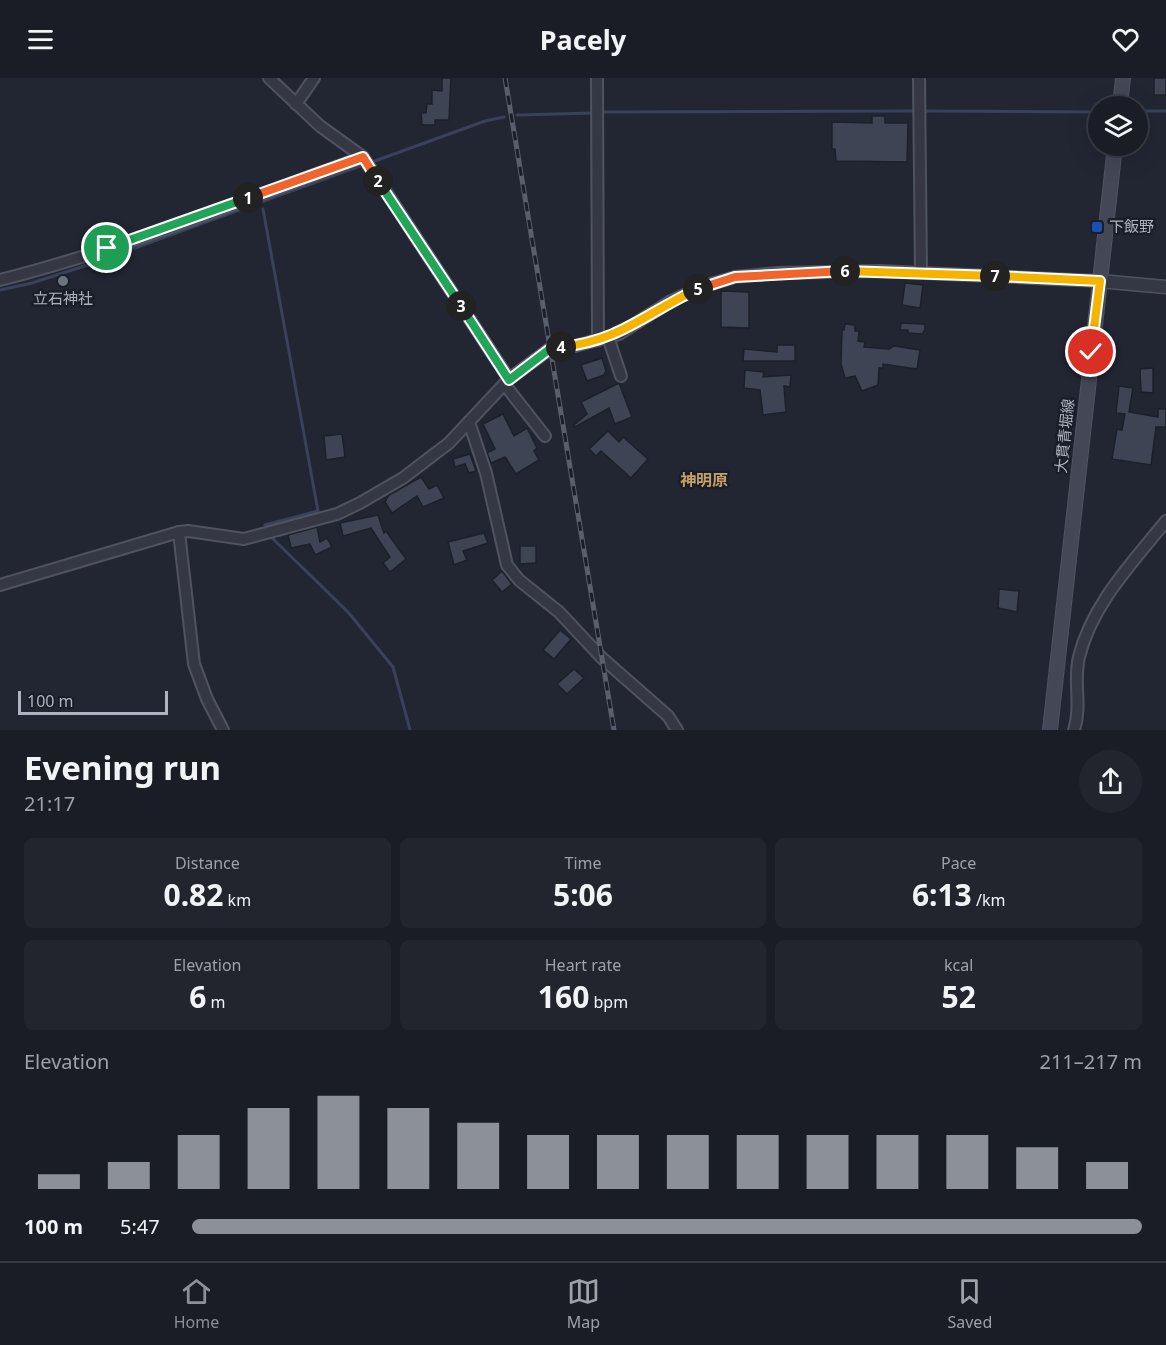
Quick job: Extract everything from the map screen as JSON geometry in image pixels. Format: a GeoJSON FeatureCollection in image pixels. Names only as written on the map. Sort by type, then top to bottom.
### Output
{"type":"FeatureCollection","features":[{"type":"Feature","properties":{"kind":"main road"},"geometry":{"type":"LineString","coordinates":[[1121,96],[1123,78]]}},
{"type":"Feature","properties":{"kind":"main road","name":"大貫青堀線"},"geometry":{"type":"LineString","coordinates":[[1050,730],[1114,156]]}},
{"type":"Feature","properties":{"kind":"street"},"geometry":{"type":"LineString","coordinates":[[269,78],[320,126],[363,157],[507,382],[545,436]]}},
{"type":"Feature","properties":{"kind":"street"},"geometry":{"type":"LineString","coordinates":[[296,104],[314,78]]}},
{"type":"Feature","properties":{"kind":"street"},"geometry":{"type":"LineString","coordinates":[[597,78],[603,338],[621,376]]}},
{"type":"Feature","properties":{"kind":"street"},"geometry":{"type":"LineString","coordinates":[[919,78],[921,273]]}},
{"type":"Feature","properties":{"kind":"street"},"geometry":{"type":"LineString","coordinates":[[0,280],[96,252],[363,157]]}},
{"type":"Feature","properties":{"kind":"street"},"geometry":{"type":"LineString","coordinates":[[0,585],[179,532],[188,531],[244,539],[337,514],[375,496],[450,443],[507,382],[551,348],[603,338],[642,321],[671,301],[701,287],[735,277],[826,271],[921,273],[1100,281],[1166,287]]}},
{"type":"Feature","properties":{"kind":"street"},"geometry":{"type":"LineString","coordinates":[[469,422],[486,473],[507,565],[519,580],[560,612],[602,658],[668,716],[676,730]]}},
{"type":"Feature","properties":{"kind":"street"},"geometry":{"type":"LineString","coordinates":[[1074,730],[1080,713],[1079,657],[1091,627],[1126,567],[1166,521]]}},
{"type":"Feature","properties":{"kind":"street"},"geometry":{"type":"LineString","coordinates":[[179,532],[194,664],[207,699],[224,730]]}},
{"type":"Feature","properties":{"kind":"building"},"geometry":{"type":"Polygon","coordinates":[[[442,78],[451,78],[449,120],[435,120],[435,125],[422,125],[421,113],[426,113],[427,104],[432,104],[432,90],[442,91],[442,78]]]}},
{"type":"Feature","properties":{"kind":"building"},"geometry":{"type":"Polygon","coordinates":[[[1154,78],[1166,78],[1166,95],[1154,95],[1154,78]]]}},
{"type":"Feature","properties":{"kind":"building"},"geometry":{"type":"Polygon","coordinates":[[[872,116],[885,116],[885,123],[908,123],[907,162],[836,161],[835,149],[832,149],[832,122],[872,123],[872,116]]]}},
{"type":"Feature","properties":{"kind":"building"},"geometry":{"type":"Polygon","coordinates":[[[905,283],[923,285],[920,308],[902,305],[905,283]]]}},
{"type":"Feature","properties":{"kind":"building"},"geometry":{"type":"Polygon","coordinates":[[[721,291],[749,292],[749,328],[721,327],[721,291]]]}},
{"type":"Feature","properties":{"kind":"building"},"geometry":{"type":"Polygon","coordinates":[[[901,323],[925,324],[925,330],[922,334],[908,333],[908,330],[900,330],[901,323]]]}},
{"type":"Feature","properties":{"kind":"building"},"geometry":{"type":"Polygon","coordinates":[[[845,324],[855,325],[855,331],[859,331],[858,341],[865,342],[864,347],[889,349],[894,346],[920,350],[917,369],[883,364],[883,368],[879,368],[878,385],[862,391],[855,376],[845,378],[841,364],[842,330],[845,324]]]}},
{"type":"Feature","properties":{"kind":"building"},"geometry":{"type":"Polygon","coordinates":[[[777,345],[795,345],[795,361],[743,361],[744,349],[777,352],[777,345]]]}},
{"type":"Feature","properties":{"kind":"building"},"geometry":{"type":"Polygon","coordinates":[[[602,358],[606,371],[604,375],[587,381],[581,365],[602,358]]]}},
{"type":"Feature","properties":{"kind":"building"},"geometry":{"type":"Polygon","coordinates":[[[1153,368],[1153,393],[1141,392],[1140,369],[1153,368]]]}},
{"type":"Feature","properties":{"kind":"building"},"geometry":{"type":"Polygon","coordinates":[[[745,370],[764,372],[763,377],[791,375],[790,387],[784,386],[786,412],[763,415],[760,390],[744,388],[745,370]]]}},
{"type":"Feature","properties":{"kind":"building"},"geometry":{"type":"Polygon","coordinates":[[[619,383],[632,417],[615,424],[609,408],[575,427],[574,425],[587,414],[581,402],[619,383]]]}},
{"type":"Feature","properties":{"kind":"building"},"geometry":{"type":"Polygon","coordinates":[[[1119,386],[1133,388],[1129,412],[1158,417],[1158,409],[1166,409],[1166,427],[1156,427],[1151,465],[1112,459],[1117,429],[1122,430],[1125,414],[1116,413],[1119,386]]]}},
{"type":"Feature","properties":{"kind":"building"},"geometry":{"type":"Polygon","coordinates":[[[503,414],[514,436],[527,428],[537,448],[534,451],[539,460],[516,474],[505,457],[491,463],[487,453],[495,449],[483,424],[503,414]]]}},
{"type":"Feature","properties":{"kind":"building"},"geometry":{"type":"Polygon","coordinates":[[[608,431],[619,442],[623,437],[648,459],[631,478],[601,451],[596,456],[589,449],[608,431]]]}},
{"type":"Feature","properties":{"kind":"building"},"geometry":{"type":"Polygon","coordinates":[[[342,434],[345,457],[326,460],[324,436],[342,434]]]}},
{"type":"Feature","properties":{"kind":"building"},"geometry":{"type":"Polygon","coordinates":[[[470,454],[476,471],[469,473],[465,464],[455,467],[453,459],[470,454]]]}},
{"type":"Feature","properties":{"kind":"building"},"geometry":{"type":"Polygon","coordinates":[[[421,477],[429,489],[437,485],[444,498],[423,507],[417,496],[392,513],[385,502],[389,495],[421,477]]]}},
{"type":"Feature","properties":{"kind":"building"},"geometry":{"type":"Polygon","coordinates":[[[378,515],[384,533],[386,531],[406,559],[390,572],[383,563],[390,557],[371,528],[343,536],[340,523],[378,515]]]}},
{"type":"Feature","properties":{"kind":"building"},"geometry":{"type":"Polygon","coordinates":[[[317,527],[320,542],[327,538],[332,547],[315,555],[310,544],[291,548],[288,535],[317,527]]]}},
{"type":"Feature","properties":{"kind":"building"},"geometry":{"type":"Polygon","coordinates":[[[484,533],[488,543],[463,551],[467,560],[454,565],[448,542],[484,533]]]}},
{"type":"Feature","properties":{"kind":"building"},"geometry":{"type":"Polygon","coordinates":[[[520,546],[536,546],[536,563],[520,564],[520,546]]]}},
{"type":"Feature","properties":{"kind":"building"},"geometry":{"type":"Polygon","coordinates":[[[502,571],[512,584],[502,592],[492,580],[502,571]]]}},
{"type":"Feature","properties":{"kind":"building"},"geometry":{"type":"Polygon","coordinates":[[[999,589],[1019,591],[1017,612],[998,608],[999,589]]]}},
{"type":"Feature","properties":{"kind":"building"},"geometry":{"type":"Polygon","coordinates":[[[560,630],[571,639],[554,659],[543,650],[560,630]]]}},
{"type":"Feature","properties":{"kind":"building"},"geometry":{"type":"Polygon","coordinates":[[[574,669],[584,678],[567,694],[557,684],[574,669]]]}},
{"type":"Feature","properties":{"kind":"waterway"},"geometry":{"type":"LineString","coordinates":[[604,112],[913,111]]}},
{"type":"Feature","properties":{"kind":"waterway"},"geometry":{"type":"LineString","coordinates":[[924,111],[1088,112]]}},
{"type":"Feature","properties":{"kind":"waterway"},"geometry":{"type":"LineString","coordinates":[[1148,111],[1166,111]]}},
{"type":"Feature","properties":{"kind":"waterway"},"geometry":{"type":"LineString","coordinates":[[517,115],[594,113]]}},
{"type":"Feature","properties":{"kind":"waterway"},"geometry":{"type":"LineString","coordinates":[[372,162],[485,121],[504,117]]}},
{"type":"Feature","properties":{"kind":"waterway"},"geometry":{"type":"LineString","coordinates":[[113,256],[363,165]]}},
{"type":"Feature","properties":{"kind":"waterway"},"geometry":{"type":"LineString","coordinates":[[263,209],[318,511],[265,525]]}},
{"type":"Feature","properties":{"kind":"waterway"},"geometry":{"type":"LineString","coordinates":[[0,290],[32,283],[106,259]]}},
{"type":"Feature","properties":{"kind":"waterway"},"geometry":{"type":"LineString","coordinates":[[270,536],[348,612],[393,667],[410,730]]}},
{"type":"Feature","properties":{"kind":"railway"},"geometry":{"type":"LineString","coordinates":[[505,78],[614,730]]}},
{"type":"Feature","properties":{"kind":"place","name":"下飯野"},"geometry":{"type":"Point","coordinates":[1097,227]}},
{"type":"Feature","properties":{"kind":"place","name":"立石神社"},"geometry":{"type":"Point","coordinates":[63,281]}},
{"type":"Feature","properties":{"kind":"district","name":"神明原"},"geometry":{"type":"Point","coordinates":[704,480]}},
{"type":"Feature","properties":{"kind":"route"},"geometry":{"type":"LineString","coordinates":[[107,248],[363,157],[509,380],[551,348],[575,346],[619,334],[671,301],[701,287],[735,277],[778,273],[879,271],[1100,281],[1091,352]]}}]}
